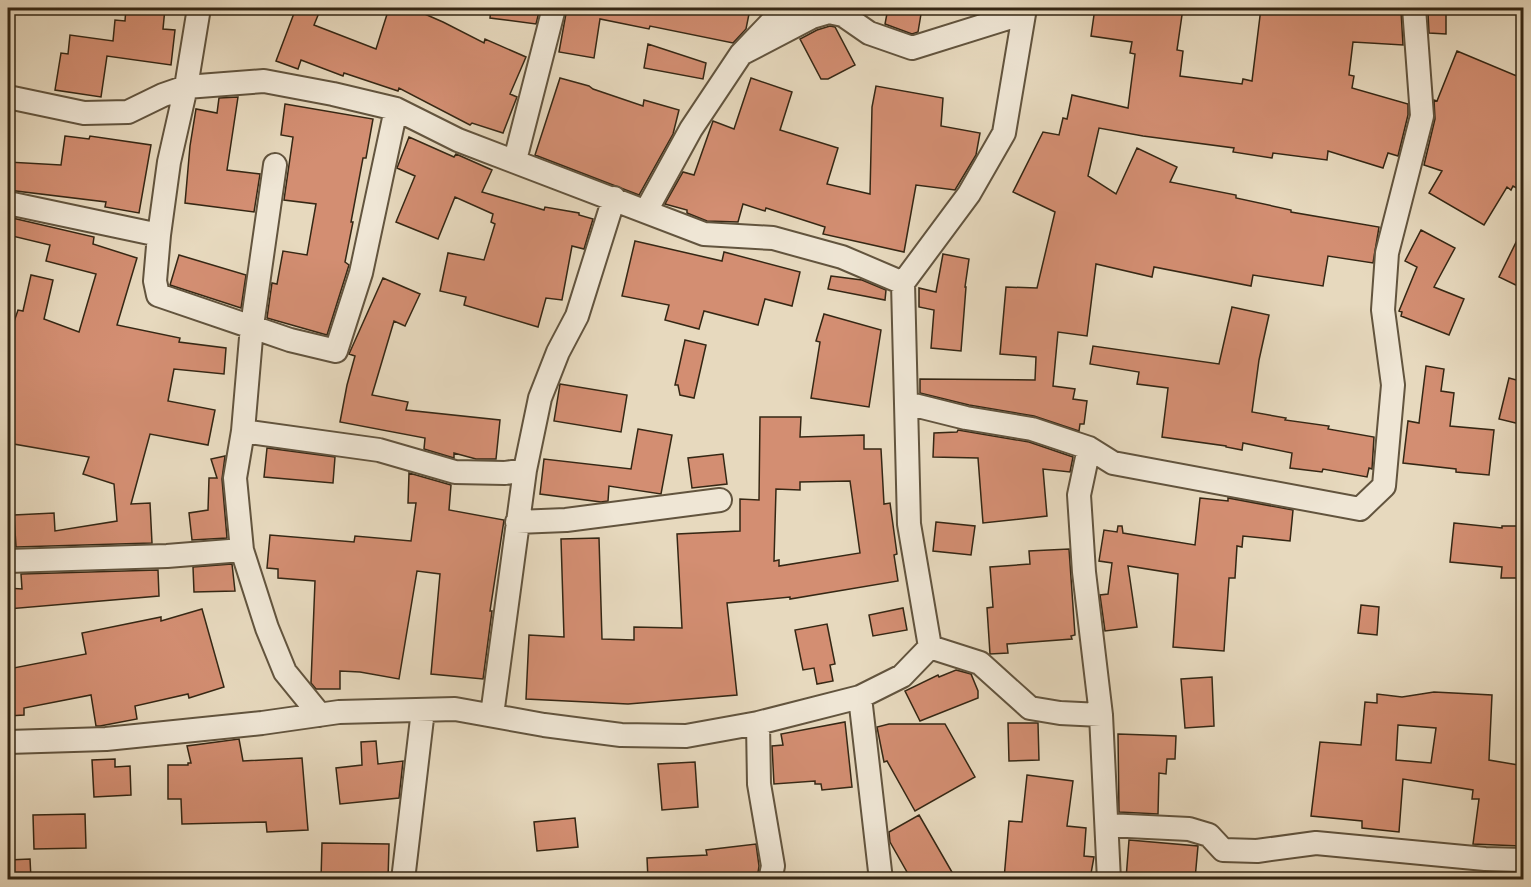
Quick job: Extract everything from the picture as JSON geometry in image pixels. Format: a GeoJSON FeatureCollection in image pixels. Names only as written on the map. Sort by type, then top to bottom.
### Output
{"type":"FeatureCollection","features":[{"type":"Feature","properties":{"kind":"street"},"geometry":{"type":"LineString","coordinates":[[199,8],[186,87],[169,162],[154,281],[158,295],[290,340],[336,351],[362,273],[396,109]]}},
{"type":"Feature","properties":{"kind":"street"},"geometry":{"type":"LineString","coordinates":[[514,160],[554,8]]}},
{"type":"Feature","properties":{"kind":"street"},"geometry":{"type":"LineString","coordinates":[[646,211],[691,129],[741,54],[785,8]]}},
{"type":"Feature","properties":{"kind":"street"},"geometry":{"type":"LineString","coordinates":[[906,403],[966,418],[1032,429],[1089,448],[1113,463],[1360,509],[1384,486],[1393,385],[1383,310],[1387,253],[1422,116],[1414,8]]}},
{"type":"Feature","properties":{"kind":"street"},"geometry":{"type":"LineString","coordinates":[[741,54],[812,17],[829,12],[843,15],[869,33],[912,48],[1024,10],[1004,133],[969,194],[903,283],[909,524],[930,647]]}},
{"type":"Feature","properties":{"kind":"street"},"geometry":{"type":"LineString","coordinates":[[8,97],[84,113],[128,112],[186,87],[264,81],[396,109],[458,140],[704,234],[773,238],[842,257],[903,283]]}},
{"type":"Feature","properties":{"kind":"street"},"geometry":{"type":"LineString","coordinates":[[275,165],[252,326],[243,431],[235,478],[242,550],[267,628],[285,672],[321,715]]}},
{"type":"Feature","properties":{"kind":"street"},"geometry":{"type":"LineString","coordinates":[[492,715],[512,579],[517,522],[540,398],[558,352],[577,316],[614,198]]}},
{"type":"Feature","properties":{"kind":"street"},"geometry":{"type":"LineString","coordinates":[[8,203],[159,235]]}},
{"type":"Feature","properties":{"kind":"street"},"geometry":{"type":"LineString","coordinates":[[243,431],[379,450],[455,472],[505,473],[525,470]]}},
{"type":"Feature","properties":{"kind":"street"},"geometry":{"type":"LineString","coordinates":[[1089,448],[1079,495],[1084,572],[1101,715],[1109,879]]}},
{"type":"Feature","properties":{"kind":"street"},"geometry":{"type":"LineString","coordinates":[[517,522],[566,520],[720,500]]}},
{"type":"Feature","properties":{"kind":"street"},"geometry":{"type":"LineString","coordinates":[[8,561],[167,556],[242,550]]}},
{"type":"Feature","properties":{"kind":"street"},"geometry":{"type":"LineString","coordinates":[[930,647],[980,663],[1030,708],[1060,713],[1101,715]]}},
{"type":"Feature","properties":{"kind":"street"},"geometry":{"type":"LineString","coordinates":[[8,742],[106,739],[262,723],[339,712],[455,709],[543,725],[621,735],[686,736],[758,723],[860,697],[902,676],[930,647]]}},
{"type":"Feature","properties":{"kind":"street"},"geometry":{"type":"LineString","coordinates":[[860,697],[881,879]]}},
{"type":"Feature","properties":{"kind":"street"},"geometry":{"type":"LineString","coordinates":[[403,879],[423,710]]}},
{"type":"Feature","properties":{"kind":"street"},"geometry":{"type":"LineString","coordinates":[[758,723],[759,784],[773,866],[770,879]]}},
{"type":"Feature","properties":{"kind":"street"},"geometry":{"type":"LineString","coordinates":[[1107,825],[1189,829],[1209,835],[1223,850],[1257,851],[1316,843],[1474,858],[1524,860]]}},
{"type":"Feature","properties":{"kind":"building"},"geometry":{"type":"Polygon","coordinates":[[[126,8],[165,8],[163,29],[175,30],[171,65],[107,56],[101,97],[55,90],[61,53],[68,54],[70,35],[113,41],[115,20],[125,21],[126,8]]]}},
{"type":"Feature","properties":{"kind":"building"},"geometry":{"type":"Polygon","coordinates":[[[296,8],[321,8],[314,25],[376,49],[389,8],[411,8],[484,43],[485,39],[526,57],[510,94],[517,97],[503,133],[472,123],[470,125],[399,88],[398,91],[344,73],[343,76],[301,60],[298,69],[276,61],[296,8]]]}},
{"type":"Feature","properties":{"kind":"building"},"geometry":{"type":"Polygon","coordinates":[[[491,8],[540,8],[536,24],[490,18],[491,8]]]}},
{"type":"Feature","properties":{"kind":"building"},"geometry":{"type":"Polygon","coordinates":[[[567,8],[719,8],[749,14],[746,29],[733,43],[650,26],[649,29],[600,19],[594,58],[559,52],[567,8]]]}},
{"type":"Feature","properties":{"kind":"building"},"geometry":{"type":"Polygon","coordinates":[[[888,8],[922,8],[918,32],[912,34],[885,24],[888,8]]]}},
{"type":"Feature","properties":{"kind":"building"},"geometry":{"type":"Polygon","coordinates":[[[1095,8],[1183,8],[1177,50],[1183,51],[1180,76],[1242,84],[1243,79],[1252,81],[1261,8],[1317,8],[1364,13],[1364,9],[1401,11],[1403,45],[1353,42],[1349,75],[1354,76],[1352,88],[1408,104],[1408,115],[1398,156],[1388,153],[1383,168],[1328,151],[1327,160],[1273,153],[1272,158],[1233,152],[1234,148],[1099,128],[1088,176],[1116,194],[1137,148],[1177,167],[1170,182],[1236,195],[1236,198],[1291,210],[1291,212],[1379,227],[1373,263],[1328,256],[1323,286],[1253,275],[1251,286],[1154,267],[1152,277],[1096,264],[1087,336],[1058,332],[1053,386],[1075,389],[1073,399],[1087,401],[1084,424],[1080,424],[1079,431],[1034,416],[969,405],[920,393],[920,379],[1035,380],[1036,357],[1000,354],[1006,287],[1037,288],[1055,212],[1013,192],[1043,132],[1059,135],[1063,118],[1067,119],[1072,95],[1128,108],[1135,54],[1130,53],[1132,42],[1091,36],[1095,8]]]}},
{"type":"Feature","properties":{"kind":"building"},"geometry":{"type":"Polygon","coordinates":[[[1428,13],[1446,14],[1446,34],[1429,33],[1428,13]]]}},
{"type":"Feature","properties":{"kind":"building"},"geometry":{"type":"Polygon","coordinates":[[[830,26],[835,27],[855,65],[828,79],[821,79],[800,39],[830,26]]]}},
{"type":"Feature","properties":{"kind":"building"},"geometry":{"type":"Polygon","coordinates":[[[648,44],[706,63],[703,79],[644,68],[648,44]]]}},
{"type":"Feature","properties":{"kind":"building"},"geometry":{"type":"Polygon","coordinates":[[[1457,51],[1524,79],[1524,192],[1513,186],[1511,190],[1507,187],[1484,225],[1429,193],[1442,171],[1424,165],[1435,119],[1434,100],[1437,101],[1457,51]]]}},
{"type":"Feature","properties":{"kind":"building"},"geometry":{"type":"Polygon","coordinates":[[[560,78],[643,106],[644,100],[679,110],[673,134],[639,195],[535,155],[560,78]]]}},
{"type":"Feature","properties":{"kind":"building"},"geometry":{"type":"Polygon","coordinates":[[[751,78],[792,92],[780,130],[838,148],[827,184],[870,194],[872,107],[876,86],[943,98],[941,126],[980,133],[976,155],[955,190],[916,185],[904,252],[823,234],[825,227],[766,208],[765,211],[743,204],[738,222],[707,221],[687,213],[687,210],[665,204],[683,172],[694,175],[713,121],[734,129],[751,78]]]}},
{"type":"Feature","properties":{"kind":"building"},"geometry":{"type":"Polygon","coordinates":[[[238,97],[227,170],[260,174],[254,212],[185,203],[196,109],[217,113],[219,98],[238,97]]]}},
{"type":"Feature","properties":{"kind":"building"},"geometry":{"type":"Polygon","coordinates":[[[285,104],[373,119],[351,222],[353,222],[345,262],[349,265],[327,335],[267,318],[272,283],[277,284],[283,251],[307,255],[316,204],[284,200],[293,137],[281,135],[285,104]]]}},
{"type":"Feature","properties":{"kind":"building"},"geometry":{"type":"Polygon","coordinates":[[[65,136],[89,139],[90,136],[151,145],[139,213],[105,207],[106,202],[8,190],[8,162],[61,165],[65,136]]]}},
{"type":"Feature","properties":{"kind":"building"},"geometry":{"type":"Polygon","coordinates":[[[409,137],[454,157],[456,154],[492,170],[482,192],[544,210],[545,207],[579,213],[579,215],[593,219],[584,249],[572,246],[562,300],[546,298],[538,327],[464,305],[466,297],[440,291],[448,253],[484,260],[495,224],[491,222],[493,214],[455,197],[438,239],[396,222],[415,176],[397,168],[409,137]]]}},
{"type":"Feature","properties":{"kind":"building"},"geometry":{"type":"Polygon","coordinates":[[[8,217],[94,237],[93,244],[137,258],[117,325],[180,338],[179,342],[226,348],[224,374],[174,369],[168,401],[215,410],[208,445],[150,434],[131,504],[150,503],[152,543],[16,547],[14,515],[54,513],[55,531],[117,521],[114,484],[83,474],[89,457],[8,443],[8,339],[18,310],[23,311],[31,275],[53,280],[44,319],[79,332],[96,274],[46,261],[50,245],[8,235],[8,217]]]}},
{"type":"Feature","properties":{"kind":"building"},"geometry":{"type":"Polygon","coordinates":[[[1524,226],[1524,289],[1499,277],[1524,226]]]}},
{"type":"Feature","properties":{"kind":"building"},"geometry":{"type":"Polygon","coordinates":[[[1421,230],[1455,248],[1434,287],[1464,299],[1449,335],[1401,316],[1402,312],[1399,311],[1417,267],[1405,261],[1421,230]]]}},
{"type":"Feature","properties":{"kind":"building"},"geometry":{"type":"Polygon","coordinates":[[[635,241],[722,261],[724,252],[800,272],[792,306],[765,299],[758,325],[704,311],[699,329],[665,320],[669,305],[622,296],[635,241]]]}},
{"type":"Feature","properties":{"kind":"building"},"geometry":{"type":"Polygon","coordinates":[[[943,254],[969,259],[961,351],[931,348],[934,310],[919,307],[919,288],[936,292],[943,254]]]}},
{"type":"Feature","properties":{"kind":"building"},"geometry":{"type":"Polygon","coordinates":[[[179,255],[246,275],[241,308],[170,285],[179,255]]]}},
{"type":"Feature","properties":{"kind":"building"},"geometry":{"type":"Polygon","coordinates":[[[831,276],[862,280],[886,290],[885,300],[828,289],[831,276]]]}},
{"type":"Feature","properties":{"kind":"building"},"geometry":{"type":"Polygon","coordinates":[[[383,278],[420,294],[405,326],[394,321],[372,395],[408,402],[406,410],[500,420],[496,459],[476,459],[454,453],[454,458],[424,449],[425,438],[340,422],[355,356],[349,354],[383,278]]]}},
{"type":"Feature","properties":{"kind":"building"},"geometry":{"type":"Polygon","coordinates":[[[1232,307],[1269,315],[1259,360],[1252,412],[1374,437],[1372,469],[1369,468],[1367,477],[1323,469],[1322,472],[1290,468],[1292,453],[1243,443],[1242,450],[1162,437],[1168,388],[1137,384],[1139,372],[1090,364],[1093,346],[1219,364],[1232,307]]]}},
{"type":"Feature","properties":{"kind":"building"},"geometry":{"type":"Polygon","coordinates":[[[824,314],[881,330],[869,407],[811,398],[820,342],[816,341],[824,314]]]}},
{"type":"Feature","properties":{"kind":"building"},"geometry":{"type":"Polygon","coordinates":[[[685,340],[706,345],[694,398],[680,395],[678,385],[675,385],[685,340]]]}},
{"type":"Feature","properties":{"kind":"building"},"geometry":{"type":"Polygon","coordinates":[[[1426,366],[1444,369],[1441,391],[1454,393],[1450,426],[1494,430],[1489,475],[1403,463],[1408,421],[1419,423],[1426,366]]]}},
{"type":"Feature","properties":{"kind":"building"},"geometry":{"type":"Polygon","coordinates":[[[1509,378],[1524,382],[1524,425],[1499,419],[1509,378]]]}},
{"type":"Feature","properties":{"kind":"building"},"geometry":{"type":"Polygon","coordinates":[[[560,384],[627,395],[621,432],[554,421],[560,384]]]}},
{"type":"Feature","properties":{"kind":"building"},"geometry":{"type":"Polygon","coordinates":[[[760,417],[801,417],[800,437],[864,435],[864,449],[881,449],[884,504],[890,503],[898,581],[790,599],[790,597],[727,603],[737,695],[628,704],[526,699],[529,635],[564,637],[561,539],[599,538],[602,639],[634,640],[634,627],[682,628],[677,534],[740,531],[740,499],[759,500],[760,417]],[[850,481],[800,482],[800,490],[776,489],[774,561],[779,560],[779,566],[860,553],[850,481]]]}},
{"type":"Feature","properties":{"kind":"building"},"geometry":{"type":"Polygon","coordinates":[[[638,429],[672,435],[661,494],[609,486],[608,501],[601,502],[540,494],[544,459],[631,469],[638,429]]]}},
{"type":"Feature","properties":{"kind":"building"},"geometry":{"type":"Polygon","coordinates":[[[958,430],[1029,442],[1073,457],[1070,472],[1043,469],[1047,516],[983,523],[978,458],[933,457],[934,433],[957,432],[958,430]]]}},
{"type":"Feature","properties":{"kind":"building"},"geometry":{"type":"Polygon","coordinates":[[[267,448],[335,457],[333,483],[264,477],[267,448]]]}},
{"type":"Feature","properties":{"kind":"building"},"geometry":{"type":"Polygon","coordinates":[[[723,454],[727,484],[692,488],[688,458],[723,454]]]}},
{"type":"Feature","properties":{"kind":"building"},"geometry":{"type":"Polygon","coordinates":[[[225,456],[222,479],[227,538],[192,540],[189,513],[208,510],[209,478],[217,478],[211,459],[225,456]]]}},
{"type":"Feature","properties":{"kind":"building"},"geometry":{"type":"Polygon","coordinates":[[[409,473],[451,485],[449,510],[504,520],[490,611],[492,611],[483,679],[431,674],[440,574],[417,571],[399,679],[340,671],[340,689],[316,689],[311,683],[315,581],[278,578],[278,569],[267,568],[270,535],[354,542],[355,536],[411,541],[416,503],[408,503],[409,473]]]}},
{"type":"Feature","properties":{"kind":"building"},"geometry":{"type":"Polygon","coordinates":[[[1200,498],[1228,501],[1228,498],[1293,510],[1290,541],[1243,536],[1242,547],[1237,546],[1235,578],[1229,578],[1224,651],[1173,647],[1178,574],[1128,566],[1137,627],[1105,631],[1100,595],[1108,594],[1112,563],[1099,561],[1104,530],[1117,532],[1118,526],[1122,526],[1123,533],[1195,545],[1200,498]]]}},
{"type":"Feature","properties":{"kind":"building"},"geometry":{"type":"Polygon","coordinates":[[[936,522],[975,526],[971,555],[933,551],[936,522]]]}},
{"type":"Feature","properties":{"kind":"building"},"geometry":{"type":"Polygon","coordinates":[[[1454,523],[1502,528],[1502,526],[1524,526],[1524,578],[1501,578],[1502,567],[1450,562],[1454,523]]]}},
{"type":"Feature","properties":{"kind":"building"},"geometry":{"type":"Polygon","coordinates":[[[1069,549],[1075,635],[1071,636],[1072,639],[1007,644],[1008,653],[990,654],[987,608],[993,607],[990,567],[1030,564],[1029,551],[1069,549]]]}},
{"type":"Feature","properties":{"kind":"building"},"geometry":{"type":"Polygon","coordinates":[[[232,564],[235,591],[194,592],[193,567],[232,564]]]}},
{"type":"Feature","properties":{"kind":"building"},"geometry":{"type":"Polygon","coordinates":[[[158,570],[159,596],[8,609],[8,588],[22,589],[21,574],[158,570]]]}},
{"type":"Feature","properties":{"kind":"building"},"geometry":{"type":"Polygon","coordinates":[[[1361,605],[1379,607],[1377,635],[1358,633],[1361,605]]]}},
{"type":"Feature","properties":{"kind":"building"},"geometry":{"type":"Polygon","coordinates":[[[903,608],[907,630],[873,636],[869,615],[903,608]]]}},
{"type":"Feature","properties":{"kind":"building"},"geometry":{"type":"Polygon","coordinates":[[[202,609],[224,687],[189,698],[188,694],[135,706],[137,719],[100,726],[96,726],[91,695],[24,708],[24,715],[8,716],[8,669],[86,654],[82,633],[161,617],[161,621],[202,609]]]}},
{"type":"Feature","properties":{"kind":"building"},"geometry":{"type":"Polygon","coordinates":[[[827,624],[835,664],[830,665],[833,681],[817,684],[814,668],[803,670],[795,630],[827,624]]]}},
{"type":"Feature","properties":{"kind":"building"},"geometry":{"type":"Polygon","coordinates":[[[956,670],[971,674],[978,691],[978,698],[920,721],[905,691],[938,675],[939,677],[956,670]]]}},
{"type":"Feature","properties":{"kind":"building"},"geometry":{"type":"Polygon","coordinates":[[[1212,677],[1214,726],[1185,728],[1181,679],[1212,677]]]}},
{"type":"Feature","properties":{"kind":"building"},"geometry":{"type":"Polygon","coordinates":[[[1434,692],[1492,695],[1489,760],[1524,766],[1524,815],[1520,846],[1473,844],[1479,799],[1472,799],[1473,790],[1403,779],[1399,832],[1362,828],[1362,821],[1311,816],[1320,742],[1361,745],[1365,702],[1377,703],[1377,694],[1402,697],[1434,692]],[[1398,725],[1396,760],[1431,763],[1436,728],[1398,725]]]}},
{"type":"Feature","properties":{"kind":"building"},"geometry":{"type":"Polygon","coordinates":[[[845,722],[852,787],[822,790],[821,784],[815,784],[815,781],[774,784],[772,746],[783,745],[781,734],[845,722]]]}},
{"type":"Feature","properties":{"kind":"building"},"geometry":{"type":"Polygon","coordinates":[[[1008,723],[1038,723],[1039,760],[1009,761],[1008,723]]]}},
{"type":"Feature","properties":{"kind":"building"},"geometry":{"type":"Polygon","coordinates":[[[889,724],[945,724],[975,777],[915,811],[887,761],[884,762],[877,727],[889,724]]]}},
{"type":"Feature","properties":{"kind":"building"},"geometry":{"type":"Polygon","coordinates":[[[1118,734],[1176,736],[1175,759],[1167,759],[1166,774],[1159,773],[1158,814],[1119,812],[1118,734]]]}},
{"type":"Feature","properties":{"kind":"building"},"geometry":{"type":"Polygon","coordinates":[[[239,739],[243,761],[302,758],[308,830],[267,832],[266,822],[182,824],[181,799],[168,799],[168,765],[191,763],[187,746],[239,739]]]}},
{"type":"Feature","properties":{"kind":"building"},"geometry":{"type":"Polygon","coordinates":[[[376,741],[378,764],[403,761],[399,798],[340,804],[336,768],[362,765],[361,742],[376,741]]]}},
{"type":"Feature","properties":{"kind":"building"},"geometry":{"type":"Polygon","coordinates":[[[115,759],[115,767],[130,766],[131,795],[94,797],[92,760],[115,759]]]}},
{"type":"Feature","properties":{"kind":"building"},"geometry":{"type":"Polygon","coordinates":[[[695,762],[698,807],[662,810],[658,764],[695,762]]]}},
{"type":"Feature","properties":{"kind":"building"},"geometry":{"type":"Polygon","coordinates":[[[1027,775],[1073,781],[1067,826],[1086,828],[1084,856],[1094,857],[1090,879],[1004,879],[1009,821],[1022,822],[1027,775]]]}},
{"type":"Feature","properties":{"kind":"building"},"geometry":{"type":"Polygon","coordinates":[[[85,814],[86,848],[34,849],[33,815],[85,814]]]}},
{"type":"Feature","properties":{"kind":"building"},"geometry":{"type":"Polygon","coordinates":[[[919,815],[956,879],[911,879],[890,842],[889,832],[919,815]]]}},
{"type":"Feature","properties":{"kind":"building"},"geometry":{"type":"Polygon","coordinates":[[[575,818],[578,847],[537,851],[534,822],[575,818]]]}},
{"type":"Feature","properties":{"kind":"building"},"geometry":{"type":"Polygon","coordinates":[[[1129,840],[1198,846],[1195,879],[1126,879],[1129,840]]]}},
{"type":"Feature","properties":{"kind":"building"},"geometry":{"type":"Polygon","coordinates":[[[322,843],[389,844],[388,879],[321,879],[322,843]]]}},
{"type":"Feature","properties":{"kind":"building"},"geometry":{"type":"Polygon","coordinates":[[[756,844],[759,866],[757,879],[648,879],[647,858],[707,855],[706,850],[756,844]]]}},
{"type":"Feature","properties":{"kind":"building"},"geometry":{"type":"Polygon","coordinates":[[[30,859],[31,879],[8,879],[8,860],[30,859]]]}}]}
